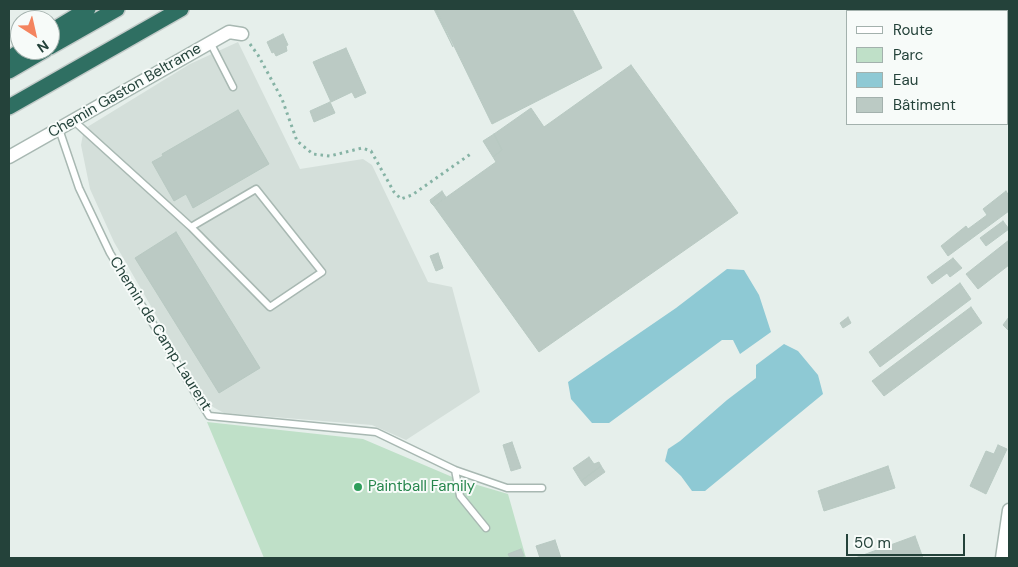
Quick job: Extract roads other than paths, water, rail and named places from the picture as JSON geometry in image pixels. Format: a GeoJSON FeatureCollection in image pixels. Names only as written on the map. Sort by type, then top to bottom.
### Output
{"type":"FeatureCollection","features":[{"type":"Feature","properties":{"kind":"highway"},"geometry":{"type":"LineString","coordinates":[[60,26],[88,9]]}},
{"type":"Feature","properties":{"kind":"highway"},"geometry":{"type":"LineString","coordinates":[[60,41],[117,9]]}},
{"type":"Feature","properties":{"kind":"highway"},"geometry":{"type":"LineString","coordinates":[[9,107],[181,9]]}},
{"type":"Feature","properties":{"kind":"highway"},"geometry":{"type":"LineString","coordinates":[[145,30],[186,9]]}},
{"type":"Feature","properties":{"kind":"highway"},"geometry":{"type":"LineString","coordinates":[[9,71],[28,60]]}},
{"type":"Feature","properties":{"kind":"street","name":"Chemin Gaston Beltrame"},"geometry":{"type":"LineString","coordinates":[[9,156],[229,32],[242,34]]}},
{"type":"Feature","properties":{"kind":"street"},"geometry":{"type":"LineString","coordinates":[[1002,558],[1009,510]]}},
{"type":"Feature","properties":{"kind":"lane"},"geometry":{"type":"LineString","coordinates":[[210,42],[233,87]]}},
{"type":"Feature","properties":{"kind":"lane"},"geometry":{"type":"LineString","coordinates":[[74,121],[190,227],[270,308],[322,272],[256,189],[190,227]]}},
{"type":"Feature","properties":{"kind":"lane","name":"Chemin de Camp Laurent"},"geometry":{"type":"LineString","coordinates":[[58,129],[79,188],[110,253],[208,416],[376,432],[455,470],[507,488],[542,488]]}},
{"type":"Feature","properties":{"kind":"lane"},"geometry":{"type":"LineString","coordinates":[[455,470],[460,496],[486,528]]}},
{"type":"Feature","properties":{"kind":"water"},"geometry":{"type":"Polygon","coordinates":[[[727,269],[744,270],[759,295],[771,332],[740,354],[733,340],[722,340],[609,423],[592,423],[571,399],[568,382],[676,308],[727,269]]]}},
{"type":"Feature","properties":{"kind":"water"},"geometry":{"type":"Polygon","coordinates":[[[784,344],[798,351],[818,375],[823,394],[705,491],[692,491],[681,476],[665,461],[668,449],[756,378],[756,365],[784,344]]]}},
{"type":"Feature","properties":{"kind":"place","name":"Paintball Family"},"geometry":{"type":"Point","coordinates":[358,487]}}]}
